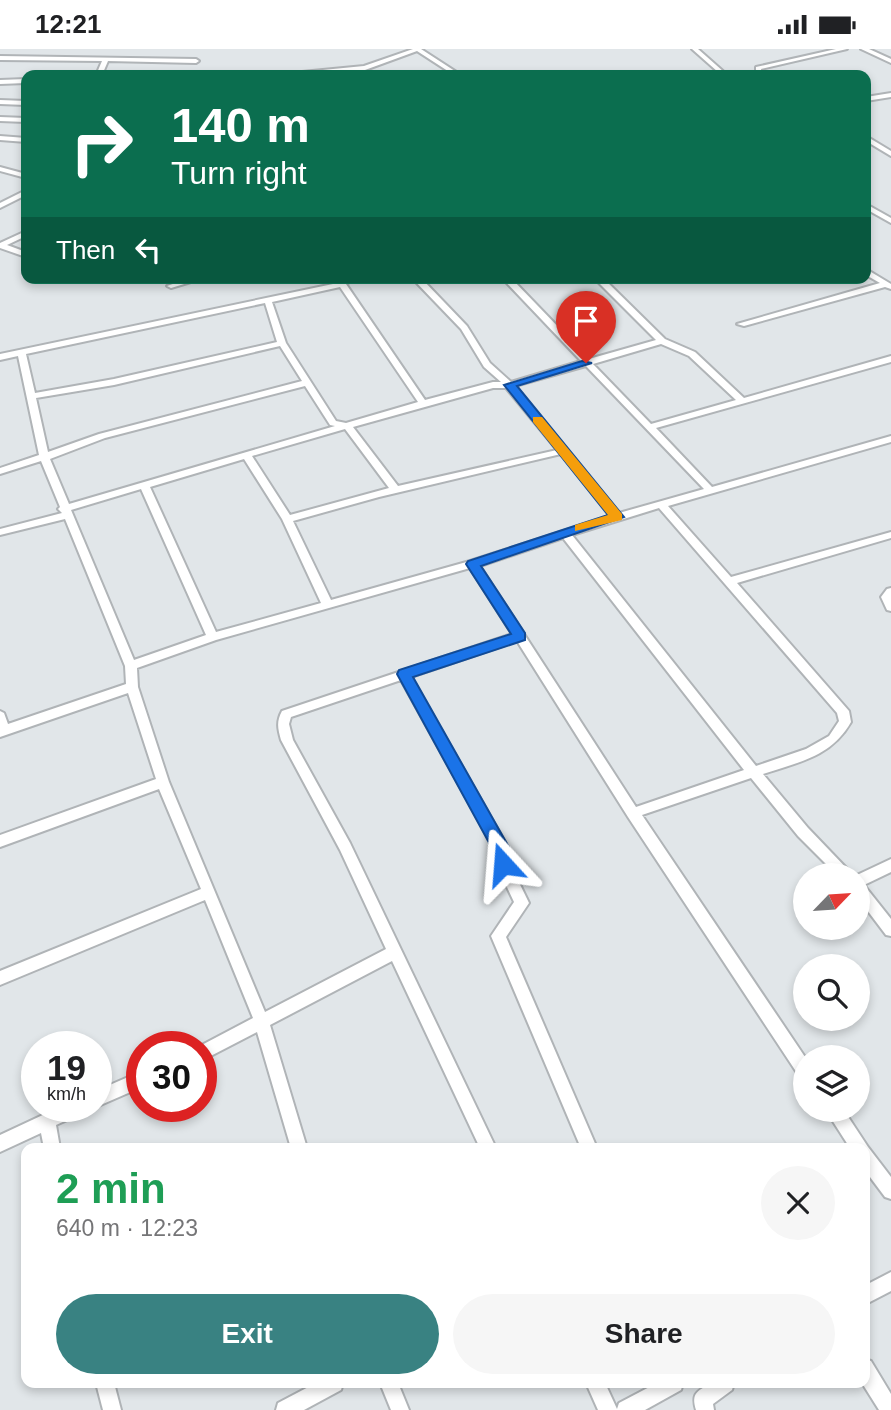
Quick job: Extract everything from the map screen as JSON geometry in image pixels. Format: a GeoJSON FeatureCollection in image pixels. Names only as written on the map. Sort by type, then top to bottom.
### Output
{"type":"FeatureCollection","features":[{"type":"Feature","properties":{"kind":"street"},"geometry":{"type":"LineString","coordinates":[[340,70],[365,68],[418,49],[450,70]]}},
{"type":"Feature","properties":{"kind":"street"},"geometry":{"type":"LineString","coordinates":[[695,49],[719,70]]}},
{"type":"Feature","properties":{"kind":"street"},"geometry":{"type":"LineString","coordinates":[[758,70],[844,49]]}},
{"type":"Feature","properties":{"kind":"street"},"geometry":{"type":"LineString","coordinates":[[864,49],[891,61]]}},
{"type":"Feature","properties":{"kind":"street"},"geometry":{"type":"LineString","coordinates":[[0,57],[18,50]]}},
{"type":"Feature","properties":{"kind":"street"},"geometry":{"type":"LineString","coordinates":[[0,57],[196,61]]}},
{"type":"Feature","properties":{"kind":"street"},"geometry":{"type":"LineString","coordinates":[[101,70],[106,59]]}},
{"type":"Feature","properties":{"kind":"street"},"geometry":{"type":"LineString","coordinates":[[0,82],[21,81]]}},
{"type":"Feature","properties":{"kind":"street"},"geometry":{"type":"LineString","coordinates":[[871,98],[891,95]]}},
{"type":"Feature","properties":{"kind":"street"},"geometry":{"type":"LineString","coordinates":[[0,102],[21,103]]}},
{"type":"Feature","properties":{"kind":"street"},"geometry":{"type":"LineString","coordinates":[[0,119],[21,120]]}},
{"type":"Feature","properties":{"kind":"street"},"geometry":{"type":"LineString","coordinates":[[0,138],[21,140]]}},
{"type":"Feature","properties":{"kind":"street"},"geometry":{"type":"LineString","coordinates":[[871,142],[891,154]]}},
{"type":"Feature","properties":{"kind":"street"},"geometry":{"type":"LineString","coordinates":[[0,169],[21,175]]}},
{"type":"Feature","properties":{"kind":"street"},"geometry":{"type":"LineString","coordinates":[[0,205],[21,194]]}},
{"type":"Feature","properties":{"kind":"street"},"geometry":{"type":"LineString","coordinates":[[871,209],[891,221]]}},
{"type":"Feature","properties":{"kind":"street"},"geometry":{"type":"LineString","coordinates":[[1,245],[21,235]]}},
{"type":"Feature","properties":{"kind":"street"},"geometry":{"type":"LineString","coordinates":[[1,245],[21,253]]}},
{"type":"Feature","properties":{"kind":"street"},"geometry":{"type":"LineString","coordinates":[[871,274],[887,283]]}},
{"type":"Feature","properties":{"kind":"street"},"geometry":{"type":"LineString","coordinates":[[741,324],[887,283]]}},
{"type":"Feature","properties":{"kind":"street"},"geometry":{"type":"LineString","coordinates":[[171,286],[178,284]]}},
{"type":"Feature","properties":{"kind":"street"},"geometry":{"type":"LineString","coordinates":[[0,357],[342,284],[423,403]]}},
{"type":"Feature","properties":{"kind":"street"},"geometry":{"type":"LineString","coordinates":[[422,284],[464,328],[487,365],[509,385],[617,517]]}},
{"type":"Feature","properties":{"kind":"street"},"geometry":{"type":"LineString","coordinates":[[512,284],[710,490]]}},
{"type":"Feature","properties":{"kind":"street"},"geometry":{"type":"LineString","coordinates":[[604,284],[662,341],[692,354],[742,401]]}},
{"type":"Feature","properties":{"kind":"street"},"geometry":{"type":"LineString","coordinates":[[268,301],[282,343],[306,383],[333,423],[348,426],[396,491]]}},
{"type":"Feature","properties":{"kind":"street"},"geometry":{"type":"LineString","coordinates":[[0,532],[246,454],[423,403],[493,384],[509,385],[662,341]]}},
{"type":"Feature","properties":{"kind":"street"},"geometry":{"type":"LineString","coordinates":[[32,396],[114,382],[282,343]]}},
{"type":"Feature","properties":{"kind":"street"},"geometry":{"type":"LineString","coordinates":[[22,354],[45,459],[131,666],[132,687],[163,782],[261,1019],[298,1143]]}},
{"type":"Feature","properties":{"kind":"street"},"geometry":{"type":"LineString","coordinates":[[650,427],[891,359]]}},
{"type":"Feature","properties":{"kind":"street"},"geometry":{"type":"LineString","coordinates":[[0,471],[45,459],[102,436],[306,383]]}},
{"type":"Feature","properties":{"kind":"street"},"geometry":{"type":"LineString","coordinates":[[131,666],[213,637],[473,564],[617,517],[891,439]]}},
{"type":"Feature","properties":{"kind":"street"},"geometry":{"type":"LineString","coordinates":[[287,519],[563,451]]}},
{"type":"Feature","properties":{"kind":"street"},"geometry":{"type":"LineString","coordinates":[[246,454],[287,519],[328,605]]}},
{"type":"Feature","properties":{"kind":"street"},"geometry":{"type":"LineString","coordinates":[[144,485],[213,637]]}},
{"type":"Feature","properties":{"kind":"street"},"geometry":{"type":"LineString","coordinates":[[633,813],[810,753],[833,740],[845,722],[843,711],[661,504]]}},
{"type":"Feature","properties":{"kind":"street"},"geometry":{"type":"LineString","coordinates":[[565,533],[754,773],[803,832],[834,863]]}},
{"type":"Feature","properties":{"kind":"street"},"geometry":{"type":"LineString","coordinates":[[731,581],[891,535]]}},
{"type":"Feature","properties":{"kind":"street"},"geometry":{"type":"LineString","coordinates":[[473,564],[633,813],[793,1052]]}},
{"type":"Feature","properties":{"kind":"street"},"geometry":{"type":"LineString","coordinates":[[891,592],[886,597],[891,607]]}},
{"type":"Feature","properties":{"kind":"street"},"geometry":{"type":"LineString","coordinates":[[486,1143],[345,847],[288,740],[283,724],[286,714],[520,636]]}},
{"type":"Feature","properties":{"kind":"street"},"geometry":{"type":"LineString","coordinates":[[404,674],[502,849],[503,864],[522,903],[498,936],[587,1143]]}},
{"type":"Feature","properties":{"kind":"street"},"geometry":{"type":"LineString","coordinates":[[0,716],[2,731],[132,687]]}},
{"type":"Feature","properties":{"kind":"street"},"geometry":{"type":"LineString","coordinates":[[0,841],[163,782]]}},
{"type":"Feature","properties":{"kind":"street"},"geometry":{"type":"LineString","coordinates":[[870,875],[891,865]]}},
{"type":"Feature","properties":{"kind":"street"},"geometry":{"type":"LineString","coordinates":[[0,978],[210,892]]}},
{"type":"Feature","properties":{"kind":"street"},"geometry":{"type":"LineString","coordinates":[[870,903],[891,930]]}},
{"type":"Feature","properties":{"kind":"street"},"geometry":{"type":"LineString","coordinates":[[217,1044],[395,952]]}},
{"type":"Feature","properties":{"kind":"street"},"geometry":{"type":"LineString","coordinates":[[0,1144],[43,1122]]}},
{"type":"Feature","properties":{"kind":"street"},"geometry":{"type":"LineString","coordinates":[[47,1122],[51,1143]]}},
{"type":"Feature","properties":{"kind":"street"},"geometry":{"type":"LineString","coordinates":[[842,1122],[857,1143]]}},
{"type":"Feature","properties":{"kind":"street"},"geometry":{"type":"LineString","coordinates":[[870,1162],[891,1191]]}},
{"type":"Feature","properties":{"kind":"street"},"geometry":{"type":"LineString","coordinates":[[870,1293],[891,1281]]}},
{"type":"Feature","properties":{"kind":"street"},"geometry":{"type":"LineString","coordinates":[[870,1378],[890,1410]]}},
{"type":"Feature","properties":{"kind":"street"},"geometry":{"type":"LineString","coordinates":[[106,1388],[112,1410]]}},
{"type":"Feature","properties":{"kind":"street"},"geometry":{"type":"LineString","coordinates":[[285,1410],[325,1388]]}},
{"type":"Feature","properties":{"kind":"street"},"geometry":{"type":"LineString","coordinates":[[391,1388],[400,1410]]}},
{"type":"Feature","properties":{"kind":"street"},"geometry":{"type":"LineString","coordinates":[[597,1388],[608,1410]]}},
{"type":"Feature","properties":{"kind":"street"},"geometry":{"type":"LineString","coordinates":[[626,1410],[665,1388]]}},
{"type":"Feature","properties":{"kind":"street"},"geometry":{"type":"LineString","coordinates":[[705,1410],[702,1400],[718,1388]]}},
{"type":"Feature","properties":{"kind":"slow traffic"},"geometry":{"type":"LineString","coordinates":[[537,419],[617,517],[580,528]]}},
{"type":"Feature","properties":{"kind":"route"},"geometry":{"type":"LineString","coordinates":[[503,864],[502,849],[404,674],[520,636],[473,564],[617,517],[509,385],[586,363]]}}]}
